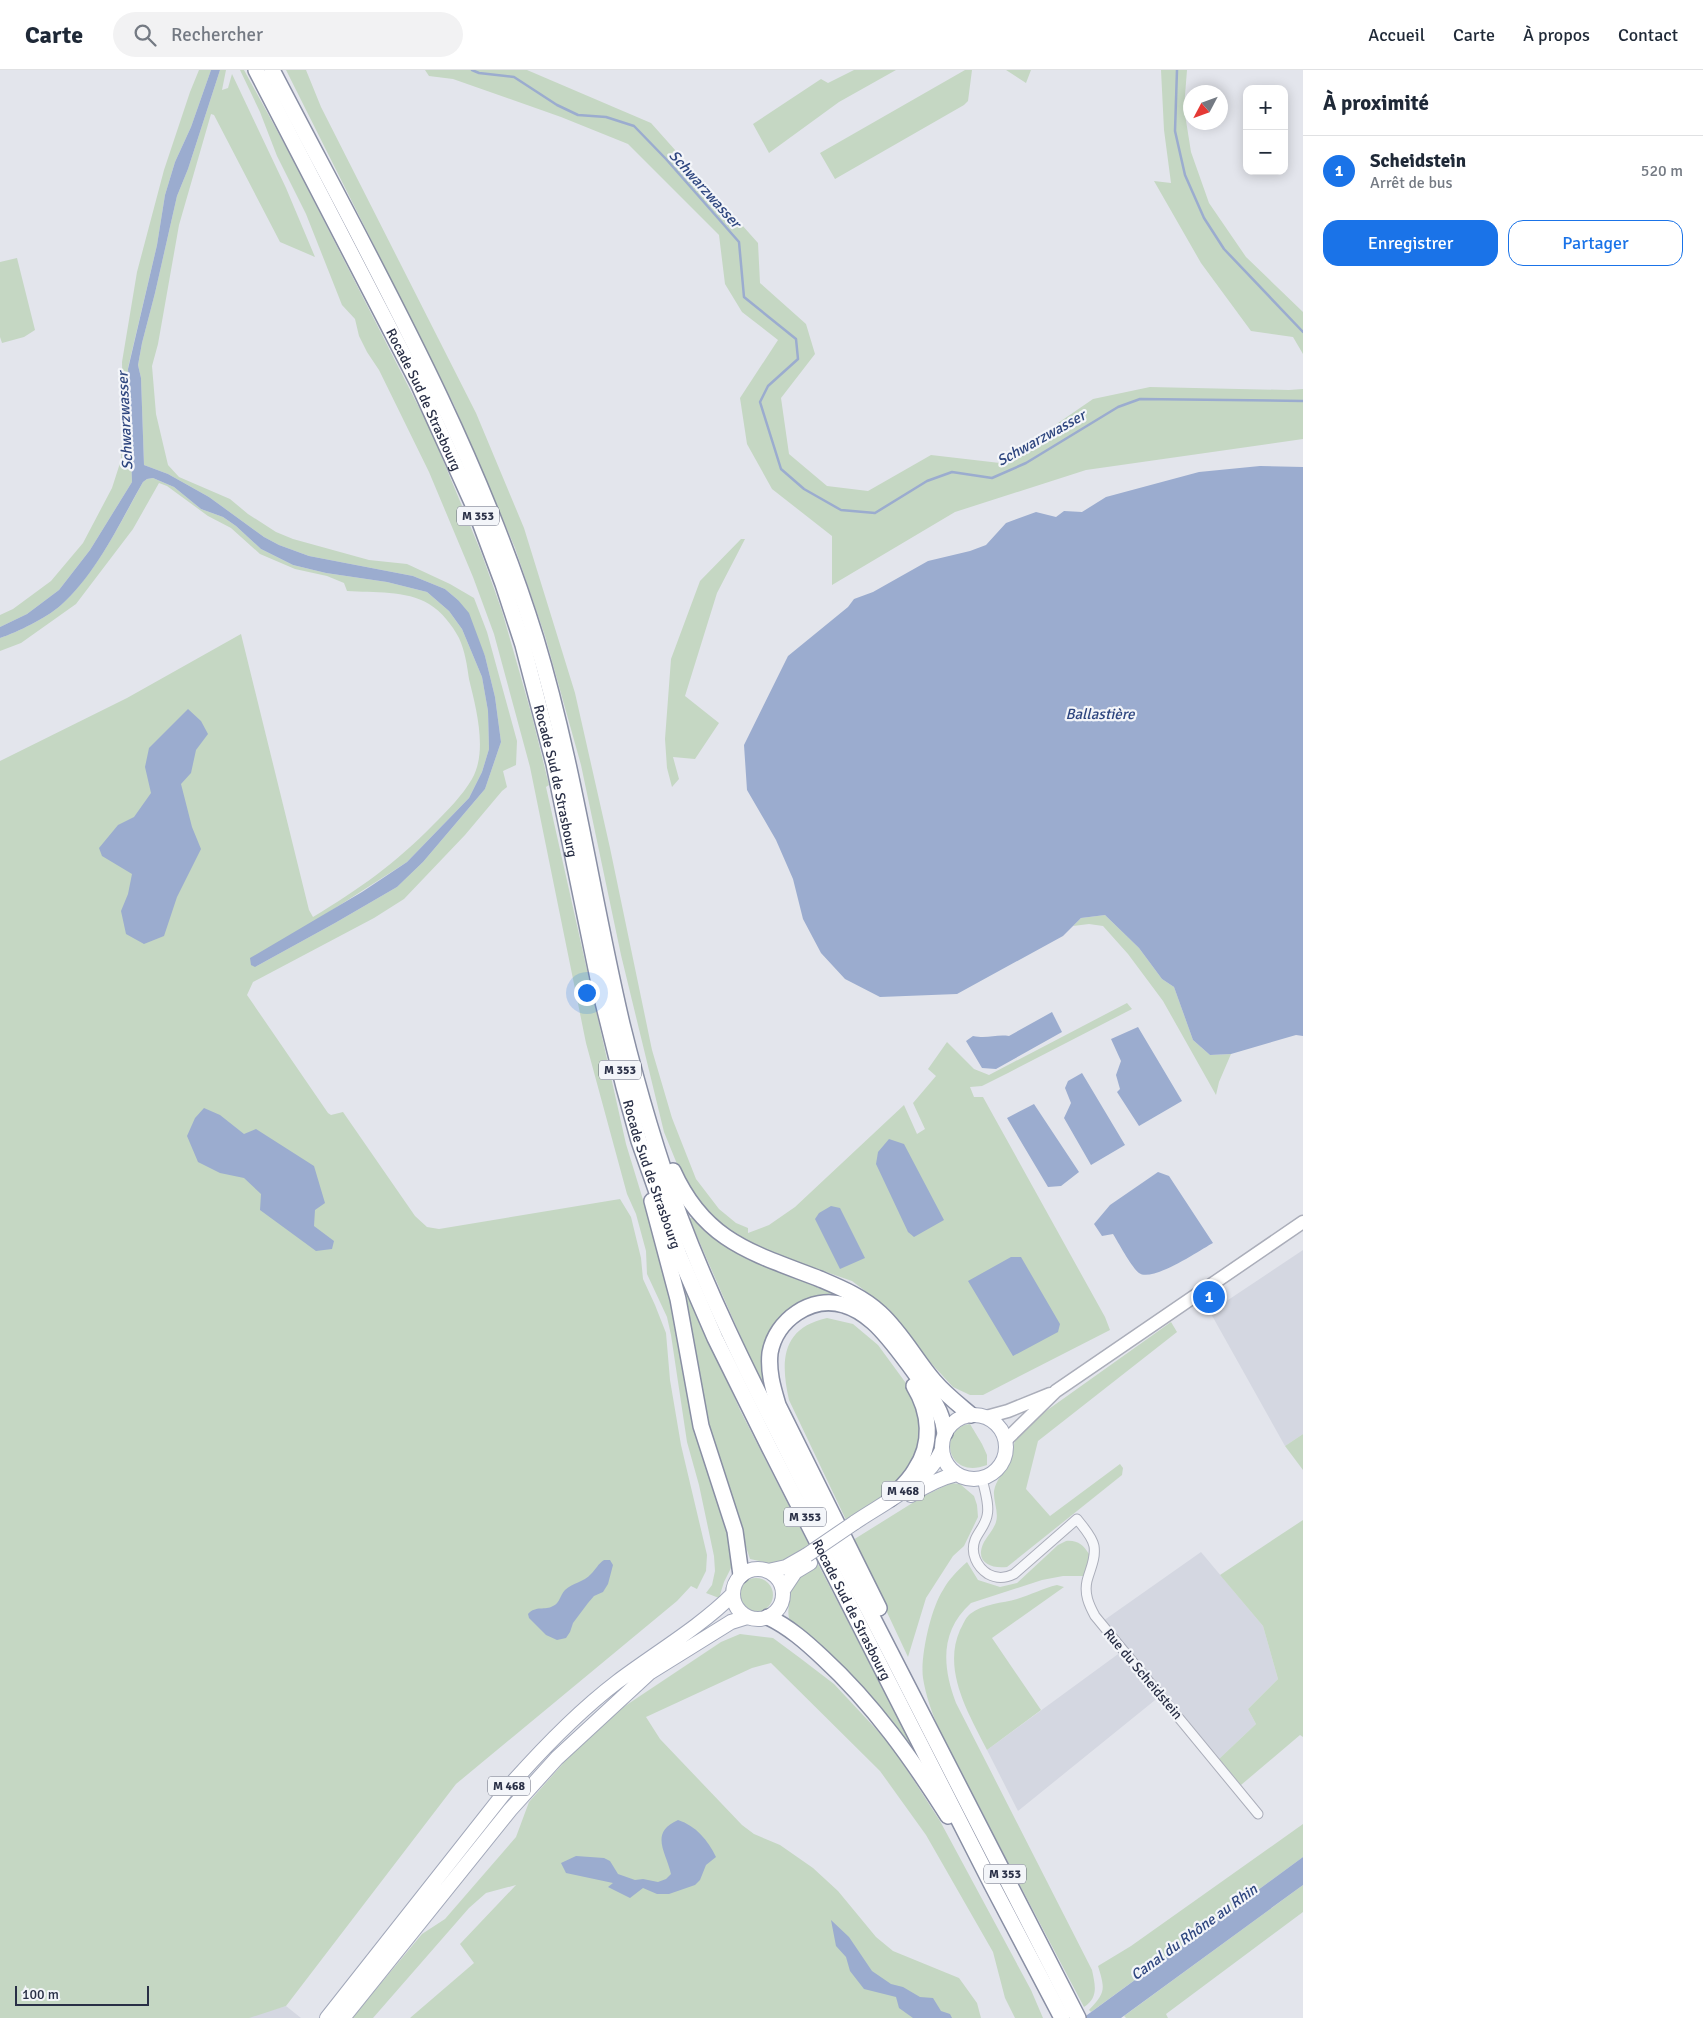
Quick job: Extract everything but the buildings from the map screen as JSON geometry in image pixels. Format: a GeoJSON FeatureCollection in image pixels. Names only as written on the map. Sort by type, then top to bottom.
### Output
{"type":"FeatureCollection","features":[{"type":"Feature","properties":{"kind":"highway","name":"Rocade Sud de Strasbourg"},"geometry":{"type":"LineString","coordinates":[[256,70],[418,383],[475,509],[503,584],[523,645],[554,764],[602,998],[639,1141],[680,1255],[715,1338],[992,1884],[1069,2016]]}},
{"type":"Feature","properties":{"kind":"highway","name":"Rocade Sud de Strasbourg"},"geometry":{"type":"LineString","coordinates":[[272,70],[383,284],[448,416],[490,509],[511,565],[536,639],[556,712],[617,1002],[640,1094],[679,1215],[704,1278],[733,1342],[838,1551],[936,1739],[1069,2016]]}},
{"type":"Feature","properties":{"kind":"highway"},"geometry":{"type":"LineString","coordinates":[[640,1094],[681,1187],[692,1205],[709,1224],[727,1240],[744,1250],[832,1284],[856,1296],[872,1307],[886,1320],[935,1382],[953,1401],[971,1414]]}},
{"type":"Feature","properties":{"kind":"highway"},"geometry":{"type":"LineString","coordinates":[[639,1141],[656,1221],[678,1299],[701,1426],[735,1531],[741,1575]]}},
{"type":"Feature","properties":{"kind":"highway"},"geometry":{"type":"LineString","coordinates":[[936,1739],[913,1679],[785,1419],[772,1385],[770,1352],[781,1328],[794,1314],[812,1305],[832,1302],[854,1309],[868,1318],[882,1331],[930,1395],[940,1412],[945,1433]]}},
{"type":"Feature","properties":{"kind":"highway"},"geometry":{"type":"LineString","coordinates":[[835,1521],[817,1472],[790,1414],[778,1378],[778,1361],[784,1338],[798,1321],[810,1314],[831,1311],[843,1313],[868,1328],[885,1346],[919,1394],[927,1422],[928,1438],[922,1458],[915,1472],[890,1499]]}},
{"type":"Feature","properties":{"kind":"highway"},"geometry":{"type":"LineString","coordinates":[[768,1617],[791,1630],[813,1649],[839,1673],[869,1706],[928,1786],[992,1884]]}},
{"type":"Feature","properties":{"kind":"main road"},"geometry":{"type":"LineString","coordinates":[[1006,1440],[1056,1391],[1303,1222]]}},
{"type":"Feature","properties":{"kind":"main road"},"geometry":{"type":"LineString","coordinates":[[986,1417],[1008,1411],[1056,1391]]}},
{"type":"Feature","properties":{"kind":"main road"},"geometry":{"type":"LineString","coordinates":[[971,1414],[986,1417],[998,1426],[1006,1440],[1006,1452],[1002,1464],[994,1473],[982,1478],[969,1478],[957,1474],[946,1464],[942,1450],[945,1433],[956,1420],[971,1414]]}},
{"type":"Feature","properties":{"kind":"main road","name":"M 468"},"geometry":{"type":"LineString","coordinates":[[856,1527],[890,1499],[911,1486],[934,1465],[942,1450]]}},
{"type":"Feature","properties":{"kind":"main road","name":"M 468"},"geometry":{"type":"LineString","coordinates":[[783,1590],[795,1572],[809,1558],[856,1527],[925,1486],[944,1477],[957,1474]]}},
{"type":"Feature","properties":{"kind":"main road","name":"M 468"},"geometry":{"type":"LineString","coordinates":[[768,1571],[786,1567],[809,1558]]}},
{"type":"Feature","properties":{"kind":"main road"},"geometry":{"type":"LineString","coordinates":[[754,1569],[768,1571],[780,1582],[783,1590],[780,1606],[768,1617],[758,1619],[747,1617],[740,1612],[732,1594],[736,1580],[741,1575],[754,1569]]}},
{"type":"Feature","properties":{"kind":"main road","name":"M 468"},"geometry":{"type":"LineString","coordinates":[[327,2018],[513,1782],[544,1747],[616,1682],[714,1611],[732,1594]]}},
{"type":"Feature","properties":{"kind":"main road","name":"M 468"},"geometry":{"type":"LineString","coordinates":[[344,2018],[504,1817],[557,1758],[649,1673],[731,1622],[747,1617]]}},
{"type":"Feature","properties":{"kind":"street","name":"Rue du Scheidstein"},"geometry":{"type":"LineString","coordinates":[[982,1478],[988,1515],[974,1541],[973,1551],[976,1561],[989,1574],[1007,1577],[1014,1574],[1077,1520],[1088,1534],[1094,1546],[1094,1557],[1087,1582],[1087,1594],[1089,1604],[1095,1616],[1258,1814]]}},
{"type":"Feature","properties":{"kind":"shaded area"},"geometry":{"type":"Polygon","coordinates":[[[1303,1250],[1303,1434],[1285,1446],[1210,1312],[1303,1250]]]}},
{"type":"Feature","properties":{"kind":"shaded area"},"geometry":{"type":"Polygon","coordinates":[[[1201,1552],[1263,1626],[1278,1679],[1248,1709],[1256,1724],[1219,1759],[1165,1692],[1018,1811],[987,1750],[1125,1649],[1103,1621],[1201,1552]]]}},
{"type":"Feature","properties":{"kind":"shaded area"},"geometry":{"type":"Polygon","coordinates":[[[286,2006],[301,2018],[243,2018],[286,2006]]]}},
{"type":"Feature","properties":{"kind":"green space"},"geometry":{"type":"Polygon","coordinates":[[[199,70],[211,70],[191,127],[175,162],[165,195],[157,245],[128,368],[132,482],[90,550],[59,590],[27,614],[0,627],[0,615],[13,609],[51,581],[83,543],[112,488],[121,460],[123,414],[122,362],[137,272],[164,170],[199,70]]]}},
{"type":"Feature","properties":{"kind":"green space"},"geometry":{"type":"Polygon","coordinates":[[[220,70],[226,70],[222,90],[228,88],[232,74],[286,188],[315,257],[280,242],[214,115],[211,114],[179,225],[158,344],[152,366],[156,414],[168,465],[179,477],[230,499],[248,514],[276,532],[293,539],[369,560],[407,564],[450,584],[474,598],[487,632],[517,741],[516,765],[503,771],[507,787],[465,835],[404,899],[374,918],[253,982],[247,995],[328,1113],[331,1115],[343,1112],[415,1216],[427,1227],[439,1229],[620,1199],[631,1217],[641,1258],[643,1279],[666,1333],[670,1380],[681,1445],[707,1555],[706,1571],[697,1589],[691,1586],[677,1601],[456,1784],[286,2006],[249,2018],[0,2018],[0,761],[127,698],[241,634],[309,910],[313,917],[346,897],[391,864],[444,814],[472,779],[477,768],[480,743],[477,716],[463,648],[450,624],[434,607],[410,596],[400,594],[347,591],[344,583],[327,576],[295,569],[260,554],[231,528],[208,516],[167,486],[159,483],[133,529],[76,604],[21,643],[0,651],[0,638],[47,615],[60,606],[73,593],[96,564],[143,482],[153,478],[174,487],[201,509],[223,517],[261,549],[293,565],[326,573],[387,582],[427,592],[449,611],[462,629],[482,677],[488,711],[489,749],[482,772],[469,798],[407,862],[312,923],[255,967],[397,887],[423,862],[485,789],[501,742],[495,697],[485,656],[458,600],[445,589],[413,576],[309,556],[279,545],[264,537],[209,497],[168,474],[144,465],[141,378],[138,365],[142,343],[177,196],[188,169],[220,70]]]}},
{"type":"Feature","properties":{"kind":"green space"},"geometry":{"type":"Polygon","coordinates":[[[240,70],[244,70],[291,156],[431,431],[481,552],[502,611],[532,716],[549,785],[546,787],[626,1144],[658,1249],[728,1526],[733,1564],[719,1598],[706,1593],[712,1585],[715,1571],[714,1556],[699,1485],[687,1442],[667,1317],[647,1274],[646,1251],[636,1214],[627,1194],[586,1043],[530,767],[494,634],[473,577],[429,472],[379,370],[359,336],[355,319],[342,305],[306,214],[277,156],[260,112],[240,70]]]}},
{"type":"Feature","properties":{"kind":"green space"},"geometry":{"type":"Polygon","coordinates":[[[286,70],[306,70],[321,107],[476,413],[524,528],[575,693],[610,848],[652,1050],[672,1118],[696,1179],[719,1209],[736,1223],[748,1228],[748,1233],[769,1225],[795,1207],[904,1105],[917,1134],[925,1129],[913,1103],[936,1076],[928,1069],[947,1042],[974,1069],[989,1075],[1127,1003],[1132,1009],[982,1086],[970,1087],[974,1097],[983,1097],[1105,1317],[1110,1330],[983,1395],[970,1395],[953,1387],[920,1351],[889,1309],[852,1281],[748,1245],[718,1225],[686,1186],[664,1132],[621,955],[581,765],[545,636],[515,548],[454,405],[286,70]]]}},
{"type":"Feature","properties":{"kind":"green space"},"geometry":{"type":"Polygon","coordinates":[[[425,70],[527,70],[651,123],[758,243],[760,283],[806,324],[815,354],[781,398],[789,454],[827,486],[868,491],[931,455],[1000,463],[1093,399],[1150,387],[1303,389],[1303,439],[1086,470],[955,512],[832,585],[832,536],[772,489],[747,444],[740,398],[778,340],[742,312],[725,284],[719,235],[628,144],[561,117],[453,79],[429,76],[425,70]]]}},
{"type":"Feature","properties":{"kind":"green space"},"geometry":{"type":"Polygon","coordinates":[[[854,70],[896,70],[839,102],[769,153],[753,124],[821,79],[828,83],[854,70]]]}},
{"type":"Feature","properties":{"kind":"green space"},"geometry":{"type":"Polygon","coordinates":[[[965,70],[972,70],[968,101],[964,105],[835,179],[820,153],[965,70]]]}},
{"type":"Feature","properties":{"kind":"green space"},"geometry":{"type":"Polygon","coordinates":[[[1006,70],[1031,70],[1026,83],[1006,70]]]}},
{"type":"Feature","properties":{"kind":"green space"},"geometry":{"type":"Polygon","coordinates":[[[1161,70],[1187,70],[1186,85],[1183,85],[1183,130],[1188,130],[1191,152],[1209,203],[1246,257],[1303,312],[1303,354],[1293,337],[1251,331],[1201,263],[1154,181],[1171,183],[1164,130],[1161,70]]]}},
{"type":"Feature","properties":{"kind":"green space"},"geometry":{"type":"Polygon","coordinates":[[[17,258],[35,330],[24,337],[2,343],[0,337],[0,262],[17,258]]]}},
{"type":"Feature","properties":{"kind":"green space"},"geometry":{"type":"Polygon","coordinates":[[[741,539],[745,539],[717,593],[685,696],[719,723],[695,759],[673,757],[679,779],[672,787],[667,768],[665,739],[671,659],[700,581],[741,539]]]}},
{"type":"Feature","properties":{"kind":"green space"},"geometry":{"type":"Polygon","coordinates":[[[1105,915],[1139,948],[1162,979],[1174,987],[1193,1040],[1210,1055],[1231,1054],[1219,1082],[1216,1095],[1163,1001],[1128,954],[1103,926],[1089,924],[1073,926],[1081,918],[1105,915]]]}},
{"type":"Feature","properties":{"kind":"green space"},"geometry":{"type":"Polygon","coordinates":[[[689,1218],[694,1218],[704,1231],[747,1259],[844,1298],[777,1324],[767,1393],[756,1372],[689,1218]]]}},
{"type":"Feature","properties":{"kind":"green space"},"geometry":{"type":"Polygon","coordinates":[[[684,1282],[740,1410],[809,1545],[777,1565],[750,1559],[713,1447],[681,1284],[684,1282]]]}},
{"type":"Feature","properties":{"kind":"green space"},"geometry":{"type":"Polygon","coordinates":[[[827,1318],[853,1324],[878,1345],[908,1386],[920,1414],[920,1453],[899,1484],[847,1522],[789,1400],[786,1385],[785,1359],[793,1338],[801,1329],[827,1318]]]}},
{"type":"Feature","properties":{"kind":"green space"},"geometry":{"type":"Polygon","coordinates":[[[1171,1322],[1177,1332],[1038,1441],[1026,1489],[1050,1516],[1120,1464],[1123,1468],[1122,1475],[1007,1567],[995,1567],[985,1563],[982,1559],[981,1549],[997,1518],[994,1491],[1000,1477],[1011,1461],[1016,1438],[1032,1421],[1171,1322]]]}},
{"type":"Feature","properties":{"kind":"green space"},"geometry":{"type":"Polygon","coordinates":[[[970,1424],[987,1455],[987,1465],[973,1468],[962,1466],[955,1460],[951,1452],[950,1443],[953,1434],[960,1427],[970,1424]]]}},
{"type":"Feature","properties":{"kind":"green space"},"geometry":{"type":"Polygon","coordinates":[[[1303,1434],[1303,1470],[1285,1446],[1303,1434]]]}},
{"type":"Feature","properties":{"kind":"green space"},"geometry":{"type":"Polygon","coordinates":[[[951,1483],[960,1484],[974,1496],[978,1517],[964,1546],[953,1556],[926,1598],[908,1657],[853,1540],[922,1497],[951,1483]]]}},
{"type":"Feature","properties":{"kind":"green space"},"geometry":{"type":"Polygon","coordinates":[[[1303,1520],[1303,1737],[1300,1735],[1241,1785],[1219,1759],[1256,1724],[1248,1709],[1278,1679],[1263,1626],[1220,1575],[1303,1520]]]}},
{"type":"Feature","properties":{"kind":"green space"},"geometry":{"type":"Polygon","coordinates":[[[1066,1541],[1074,1541],[1080,1544],[1089,1554],[1088,1567],[1083,1576],[1063,1576],[1042,1580],[971,1603],[954,1625],[949,1637],[946,1662],[951,1689],[956,1703],[1092,1970],[1095,1986],[1094,1995],[1084,2007],[946,1744],[932,1711],[923,1678],[923,1658],[934,1608],[945,1586],[957,1571],[967,1562],[978,1580],[1000,1587],[1017,1583],[1058,1545],[1066,1541]]]}},
{"type":"Feature","properties":{"kind":"green space"},"geometry":{"type":"Polygon","coordinates":[[[818,1564],[928,1775],[790,1621],[788,1610],[791,1590],[801,1577],[818,1564]]]}},
{"type":"Feature","properties":{"kind":"green space"},"geometry":{"type":"Polygon","coordinates":[[[756,1578],[763,1579],[768,1583],[772,1588],[772,1602],[768,1607],[763,1611],[756,1612],[749,1611],[744,1607],[740,1602],[739,1595],[740,1588],[744,1583],[749,1579],[756,1578]]]}},
{"type":"Feature","properties":{"kind":"green space"},"geometry":{"type":"Polygon","coordinates":[[[1057,1585],[1064,1587],[992,1638],[1041,1710],[987,1750],[966,1707],[956,1676],[954,1661],[955,1645],[960,1630],[968,1616],[980,1608],[1017,1599],[1057,1585]]]}},
{"type":"Feature","properties":{"kind":"green space"},"geometry":{"type":"Polygon","coordinates":[[[740,1634],[773,1638],[834,1684],[891,1745],[940,1821],[1031,1990],[1043,2018],[1015,2018],[1005,1998],[993,1952],[926,1835],[880,1771],[771,1663],[752,1668],[646,1717],[660,1739],[742,1825],[754,1834],[780,1845],[813,1868],[838,1891],[876,1937],[893,1951],[959,1978],[977,2003],[981,2018],[410,2018],[474,1963],[460,1944],[516,1885],[486,1893],[469,1908],[373,2018],[352,2018],[422,1934],[445,1919],[516,1837],[529,1802],[581,1743],[622,1708],[721,1642],[740,1634]]]}},
{"type":"Feature","properties":{"kind":"green space"},"geometry":{"type":"Polygon","coordinates":[[[1303,1824],[1303,1857],[1091,2012],[1089,2010],[1099,1999],[1102,1990],[1103,1985],[1098,1966],[1131,1946],[1303,1824]]]}},
{"type":"Feature","properties":{"kind":"green space"},"geometry":{"type":"Polygon","coordinates":[[[1303,1885],[1303,1912],[1166,2014],[1168,2018],[1126,2018],[1124,2016],[1303,1885]]]}},
{"type":"Feature","properties":{"kind":"water"},"geometry":{"type":"Polygon","coordinates":[[[211,70],[220,70],[188,169],[177,196],[138,365],[141,378],[144,465],[168,474],[209,497],[264,537],[279,545],[309,556],[413,576],[445,589],[469,613],[485,656],[495,697],[501,742],[485,789],[423,862],[397,887],[255,967],[251,965],[250,958],[362,892],[407,862],[469,798],[482,772],[489,749],[488,711],[482,677],[462,629],[449,611],[427,592],[387,582],[326,573],[293,565],[261,549],[223,517],[201,509],[174,487],[153,478],[143,482],[96,563],[73,593],[60,606],[47,615],[0,638],[0,627],[27,614],[59,590],[90,550],[132,482],[128,369],[157,245],[165,195],[175,162],[191,127],[211,70]]]}},
{"type":"Feature","properties":{"kind":"water","name":"Ballastière"},"geometry":{"type":"Polygon","coordinates":[[[1260,466],[1303,467],[1303,1036],[1296,1035],[1231,1054],[1210,1055],[1193,1040],[1174,987],[1162,979],[1139,948],[1105,915],[1081,918],[1063,936],[957,994],[880,997],[845,979],[821,953],[803,919],[793,879],[776,840],[747,790],[744,745],[788,656],[848,607],[854,599],[873,592],[928,561],[970,551],[986,545],[1006,523],[1036,512],[1056,517],[1064,511],[1082,512],[1106,497],[1199,472],[1260,466]]]}},
{"type":"Feature","properties":{"kind":"water"},"geometry":{"type":"Polygon","coordinates":[[[188,709],[201,721],[208,734],[196,750],[191,773],[181,784],[192,827],[201,849],[177,897],[164,936],[144,944],[126,934],[121,911],[128,894],[132,874],[102,856],[99,848],[118,825],[134,817],[151,793],[145,767],[149,748],[188,709]]]}},
{"type":"Feature","properties":{"kind":"water"},"geometry":{"type":"Polygon","coordinates":[[[1052,1012],[1062,1032],[996,1069],[982,1068],[966,1041],[973,1036],[1009,1036],[1052,1012]]]}},
{"type":"Feature","properties":{"kind":"water"},"geometry":{"type":"Polygon","coordinates":[[[1138,1027],[1182,1101],[1139,1126],[1117,1092],[1120,1089],[1116,1075],[1121,1061],[1111,1039],[1138,1027]]]}},
{"type":"Feature","properties":{"kind":"water"},"geometry":{"type":"Polygon","coordinates":[[[1082,1073],[1125,1145],[1091,1165],[1064,1118],[1071,1103],[1065,1088],[1068,1081],[1082,1073]]]}},
{"type":"Feature","properties":{"kind":"water"},"geometry":{"type":"Polygon","coordinates":[[[1034,1104],[1079,1172],[1061,1186],[1048,1187],[1007,1118],[1034,1104]]]}},
{"type":"Feature","properties":{"kind":"water"},"geometry":{"type":"Polygon","coordinates":[[[204,1108],[220,1115],[244,1134],[256,1129],[314,1166],[325,1203],[315,1210],[314,1226],[334,1241],[332,1249],[316,1251],[260,1210],[261,1194],[244,1178],[220,1173],[198,1162],[187,1136],[195,1118],[204,1108]]]}},
{"type":"Feature","properties":{"kind":"water"},"geometry":{"type":"Polygon","coordinates":[[[889,1139],[904,1144],[944,1220],[914,1237],[908,1232],[876,1164],[878,1152],[889,1139]]]}},
{"type":"Feature","properties":{"kind":"water"},"geometry":{"type":"Polygon","coordinates":[[[1158,1172],[1169,1176],[1213,1243],[1165,1270],[1145,1275],[1136,1270],[1113,1234],[1102,1236],[1094,1224],[1110,1205],[1158,1172]]]}},
{"type":"Feature","properties":{"kind":"water"},"geometry":{"type":"Polygon","coordinates":[[[831,1206],[840,1208],[865,1258],[840,1269],[815,1219],[819,1213],[831,1206]]]}},
{"type":"Feature","properties":{"kind":"water"},"geometry":{"type":"Polygon","coordinates":[[[1011,1257],[1021,1257],[1060,1324],[1058,1332],[1013,1356],[968,1281],[1011,1257]]]}},
{"type":"Feature","properties":{"kind":"water"},"geometry":{"type":"Polygon","coordinates":[[[604,1560],[610,1560],[613,1565],[608,1584],[603,1592],[594,1596],[588,1603],[573,1623],[566,1638],[557,1640],[546,1635],[529,1618],[528,1614],[531,1611],[555,1605],[565,1590],[588,1577],[604,1560]]]}},
{"type":"Feature","properties":{"kind":"water"},"geometry":{"type":"Polygon","coordinates":[[[678,1820],[701,1834],[716,1857],[706,1865],[700,1880],[695,1885],[669,1894],[657,1894],[643,1888],[630,1898],[608,1887],[613,1883],[566,1873],[561,1863],[576,1856],[604,1858],[610,1861],[618,1874],[635,1880],[643,1879],[658,1882],[666,1879],[671,1874],[663,1851],[662,1837],[669,1825],[678,1820]]]}},
{"type":"Feature","properties":{"kind":"water"},"geometry":{"type":"Polygon","coordinates":[[[1303,1857],[1303,1885],[1121,2018],[1083,2018],[1303,1857]]]}},
{"type":"Feature","properties":{"kind":"water"},"geometry":{"type":"Polygon","coordinates":[[[831,1920],[849,1937],[872,1971],[891,1984],[903,1987],[920,1997],[933,1998],[941,2011],[950,2014],[952,2018],[913,2018],[899,2008],[896,1997],[864,1989],[850,1971],[846,1957],[836,1946],[831,1920]]]}},
{"type":"Feature","properties":{"kind":"waterway","name":"Schwarzwasser"},"geometry":{"type":"LineString","coordinates":[[472,70],[479,73],[514,77],[557,105],[578,115],[606,117],[634,126],[666,159],[739,242],[744,297],[796,339],[798,359],[768,386],[760,402],[781,469],[804,489],[841,510],[875,513],[927,481],[952,472],[992,478],[1026,463],[1118,407],[1140,399],[1303,401]]}},
{"type":"Feature","properties":{"kind":"waterway","name":"Schwarzwasser"},"geometry":{"type":"LineString","coordinates":[[1177,70],[1175,131],[1185,175],[1204,218],[1224,249],[1303,332]]}},
{"type":"Feature","properties":{"kind":"place","name":"Scheidstein"},"geometry":{"type":"Point","coordinates":[1209,1297]}},
{"type":"Feature","properties":{"kind":"water label","name":"Canal du Rhône au Rhin"},"geometry":{"type":"Point","coordinates":[1194,1932]}}]}
